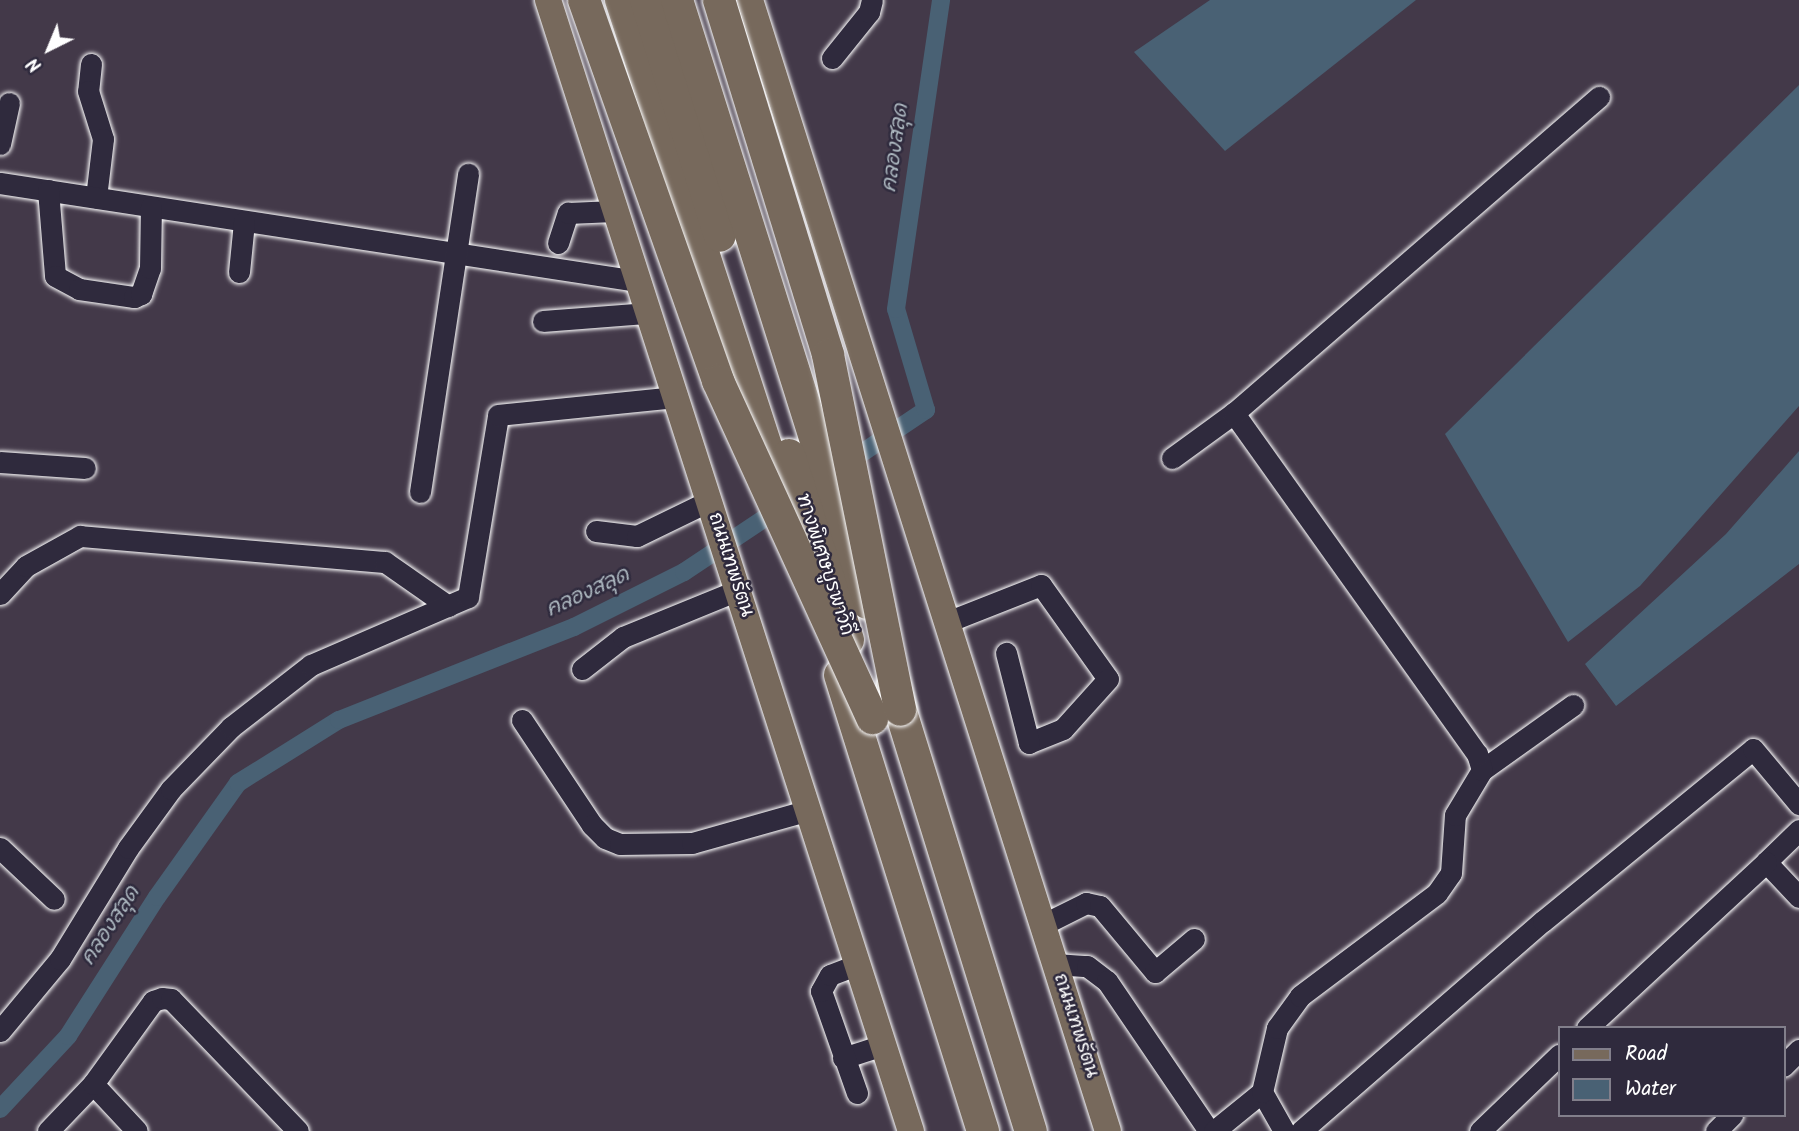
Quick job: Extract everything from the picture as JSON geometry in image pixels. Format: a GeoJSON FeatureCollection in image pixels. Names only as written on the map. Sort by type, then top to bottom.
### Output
{"type":"FeatureCollection","features":[{"type":"Feature","properties":{"kind":"highway"},"geometry":{"type":"LineString","coordinates":[[584,0],[718,381],[886,714]]}},
{"type":"Feature","properties":{"kind":"highway"},"geometry":{"type":"LineString","coordinates":[[621,0],[983,1131]]}},
{"type":"Feature","properties":{"kind":"highway","name":"ทางพิเศษบูรพาวิถี"},"geometry":{"type":"LineString","coordinates":[[646,0],[886,714],[1031,1131]]}},
{"type":"Feature","properties":{"kind":"highway","name":"ทางพิเศษบูรพาวิถี"},"geometry":{"type":"LineString","coordinates":[[677,0],[886,714],[1000,1131]]}},
{"type":"Feature","properties":{"kind":"highway"},"geometry":{"type":"LineString","coordinates":[[696,0],[1048,1131]]}},
{"type":"Feature","properties":{"kind":"highway"},"geometry":{"type":"LineString","coordinates":[[719,0],[828,355],[886,714]]}},
{"type":"Feature","properties":{"kind":"main road","name":"ถนนเทพรัตน"},"geometry":{"type":"LineString","coordinates":[[548,0],[911,1131]]}},
{"type":"Feature","properties":{"kind":"main road","name":"ถนนเทพรัตน"},"geometry":{"type":"LineString","coordinates":[[750,0],[1108,1131]]}},
{"type":"Feature","properties":{"kind":"street"},"geometry":{"type":"LineString","coordinates":[[832,58],[869,12],[872,0]]}},
{"type":"Feature","properties":{"kind":"street"},"geometry":{"type":"LineString","coordinates":[[91,64],[88,91],[103,139],[96,198]]}},
{"type":"Feature","properties":{"kind":"street"},"geometry":{"type":"LineString","coordinates":[[1172,458],[1234,413],[1599,97]]}},
{"type":"Feature","properties":{"kind":"street"},"geometry":{"type":"LineString","coordinates":[[0,144],[9,103]]}},
{"type":"Feature","properties":{"kind":"street"},"geometry":{"type":"LineString","coordinates":[[419,492],[468,174]]}},
{"type":"Feature","properties":{"kind":"street"},"geometry":{"type":"LineString","coordinates":[[0,183],[454,255],[637,281]]}},
{"type":"Feature","properties":{"kind":"street"},"geometry":{"type":"LineString","coordinates":[[48,190],[55,276],[79,289],[134,297],[141,294],[148,283],[152,207]]}},
{"type":"Feature","properties":{"kind":"street"},"geometry":{"type":"LineString","coordinates":[[558,243],[568,213],[614,211]]}},
{"type":"Feature","properties":{"kind":"street"},"geometry":{"type":"LineString","coordinates":[[239,272],[244,222]]}},
{"type":"Feature","properties":{"kind":"street"},"geometry":{"type":"LineString","coordinates":[[543,321],[648,313]]}},
{"type":"Feature","properties":{"kind":"street"},"geometry":{"type":"LineString","coordinates":[[0,1031],[60,960],[128,848],[171,789],[231,727],[311,665],[468,597],[498,415],[675,397]]}},
{"type":"Feature","properties":{"kind":"street"},"geometry":{"type":"LineString","coordinates":[[1234,413],[1477,754],[1482,770]]}},
{"type":"Feature","properties":{"kind":"street"},"geometry":{"type":"LineString","coordinates":[[0,462],[85,468]]}},
{"type":"Feature","properties":{"kind":"street"},"geometry":{"type":"LineString","coordinates":[[596,531],[637,536],[713,513]]}},
{"type":"Feature","properties":{"kind":"street"},"geometry":{"type":"LineString","coordinates":[[0,594],[26,566],[80,536],[385,562],[447,606]]}},
{"type":"Feature","properties":{"kind":"street"},"geometry":{"type":"LineString","coordinates":[[947,622],[1041,584],[1108,678],[1063,729],[1029,743],[1006,653]]}},
{"type":"Feature","properties":{"kind":"street"},"geometry":{"type":"LineString","coordinates":[[582,668],[623,637],[738,590]]}},
{"type":"Feature","properties":{"kind":"street"},"geometry":{"type":"LineString","coordinates":[[1055,964],[1087,966],[1107,981],[1211,1131],[1262,1092],[1277,1028],[1300,996],[1437,893],[1451,873],[1455,815],[1482,770],[1573,705]]}},
{"type":"Feature","properties":{"kind":"street"},"geometry":{"type":"LineString","coordinates":[[522,720],[592,825],[605,838],[620,844],[692,843],[809,810]]}},
{"type":"Feature","properties":{"kind":"street"},"geometry":{"type":"LineString","coordinates":[[1301,1131],[1543,921],[1753,749],[1799,804]]}},
{"type":"Feature","properties":{"kind":"street"},"geometry":{"type":"LineString","coordinates":[[1589,1026],[1799,830]]}},
{"type":"Feature","properties":{"kind":"street"},"geometry":{"type":"LineString","coordinates":[[0,848],[54,899]]}},
{"type":"Feature","properties":{"kind":"street"},"geometry":{"type":"LineString","coordinates":[[1766,862],[1799,897]]}},
{"type":"Feature","properties":{"kind":"street"},"geometry":{"type":"LineString","coordinates":[[1042,925],[1086,903],[1100,906],[1155,972],[1194,939]]}},
{"type":"Feature","properties":{"kind":"street"},"geometry":{"type":"LineString","coordinates":[[857,1093],[821,991],[830,975],[858,964]]}},
{"type":"Feature","properties":{"kind":"street"},"geometry":{"type":"LineString","coordinates":[[48,1131],[93,1084],[153,1001],[171,999],[298,1131]]}},
{"type":"Feature","properties":{"kind":"street"},"geometry":{"type":"LineString","coordinates":[[843,1058],[883,1045]]}},
{"type":"Feature","properties":{"kind":"street"},"geometry":{"type":"LineString","coordinates":[[1785,1064],[1799,1050]]}},
{"type":"Feature","properties":{"kind":"street"},"geometry":{"type":"LineString","coordinates":[[1480,1131],[1558,1056]]}},
{"type":"Feature","properties":{"kind":"street"},"geometry":{"type":"LineString","coordinates":[[93,1084],[137,1131]]}},
{"type":"Feature","properties":{"kind":"street"},"geometry":{"type":"LineString","coordinates":[[1262,1092],[1284,1131]]}},
{"type":"Feature","properties":{"kind":"street"},"geometry":{"type":"LineString","coordinates":[[1716,1131],[1730,1117]]}},
{"type":"Feature","properties":{"kind":"water"},"geometry":{"type":"Polygon","coordinates":[[[1210,0],[1416,0],[1225,151],[1134,52],[1210,0]]]}},
{"type":"Feature","properties":{"kind":"water"},"geometry":{"type":"Polygon","coordinates":[[[1799,85],[1799,406],[1640,586],[1568,642],[1445,434],[1799,85]]]}},
{"type":"Feature","properties":{"kind":"water"},"geometry":{"type":"Polygon","coordinates":[[[1799,451],[1799,564],[1616,706],[1585,664],[1726,534],[1799,451]]]}},
{"type":"Feature","properties":{"kind":"waterway","name":"คลองสลุด"},"geometry":{"type":"LineString","coordinates":[[844,465],[926,410],[896,309],[941,0]]}},
{"type":"Feature","properties":{"kind":"waterway","name":"คลองสลุด"},"geometry":{"type":"LineString","coordinates":[[0,1109],[68,1036],[157,897],[238,783],[339,720],[574,627],[684,572],[783,506]]}}]}
